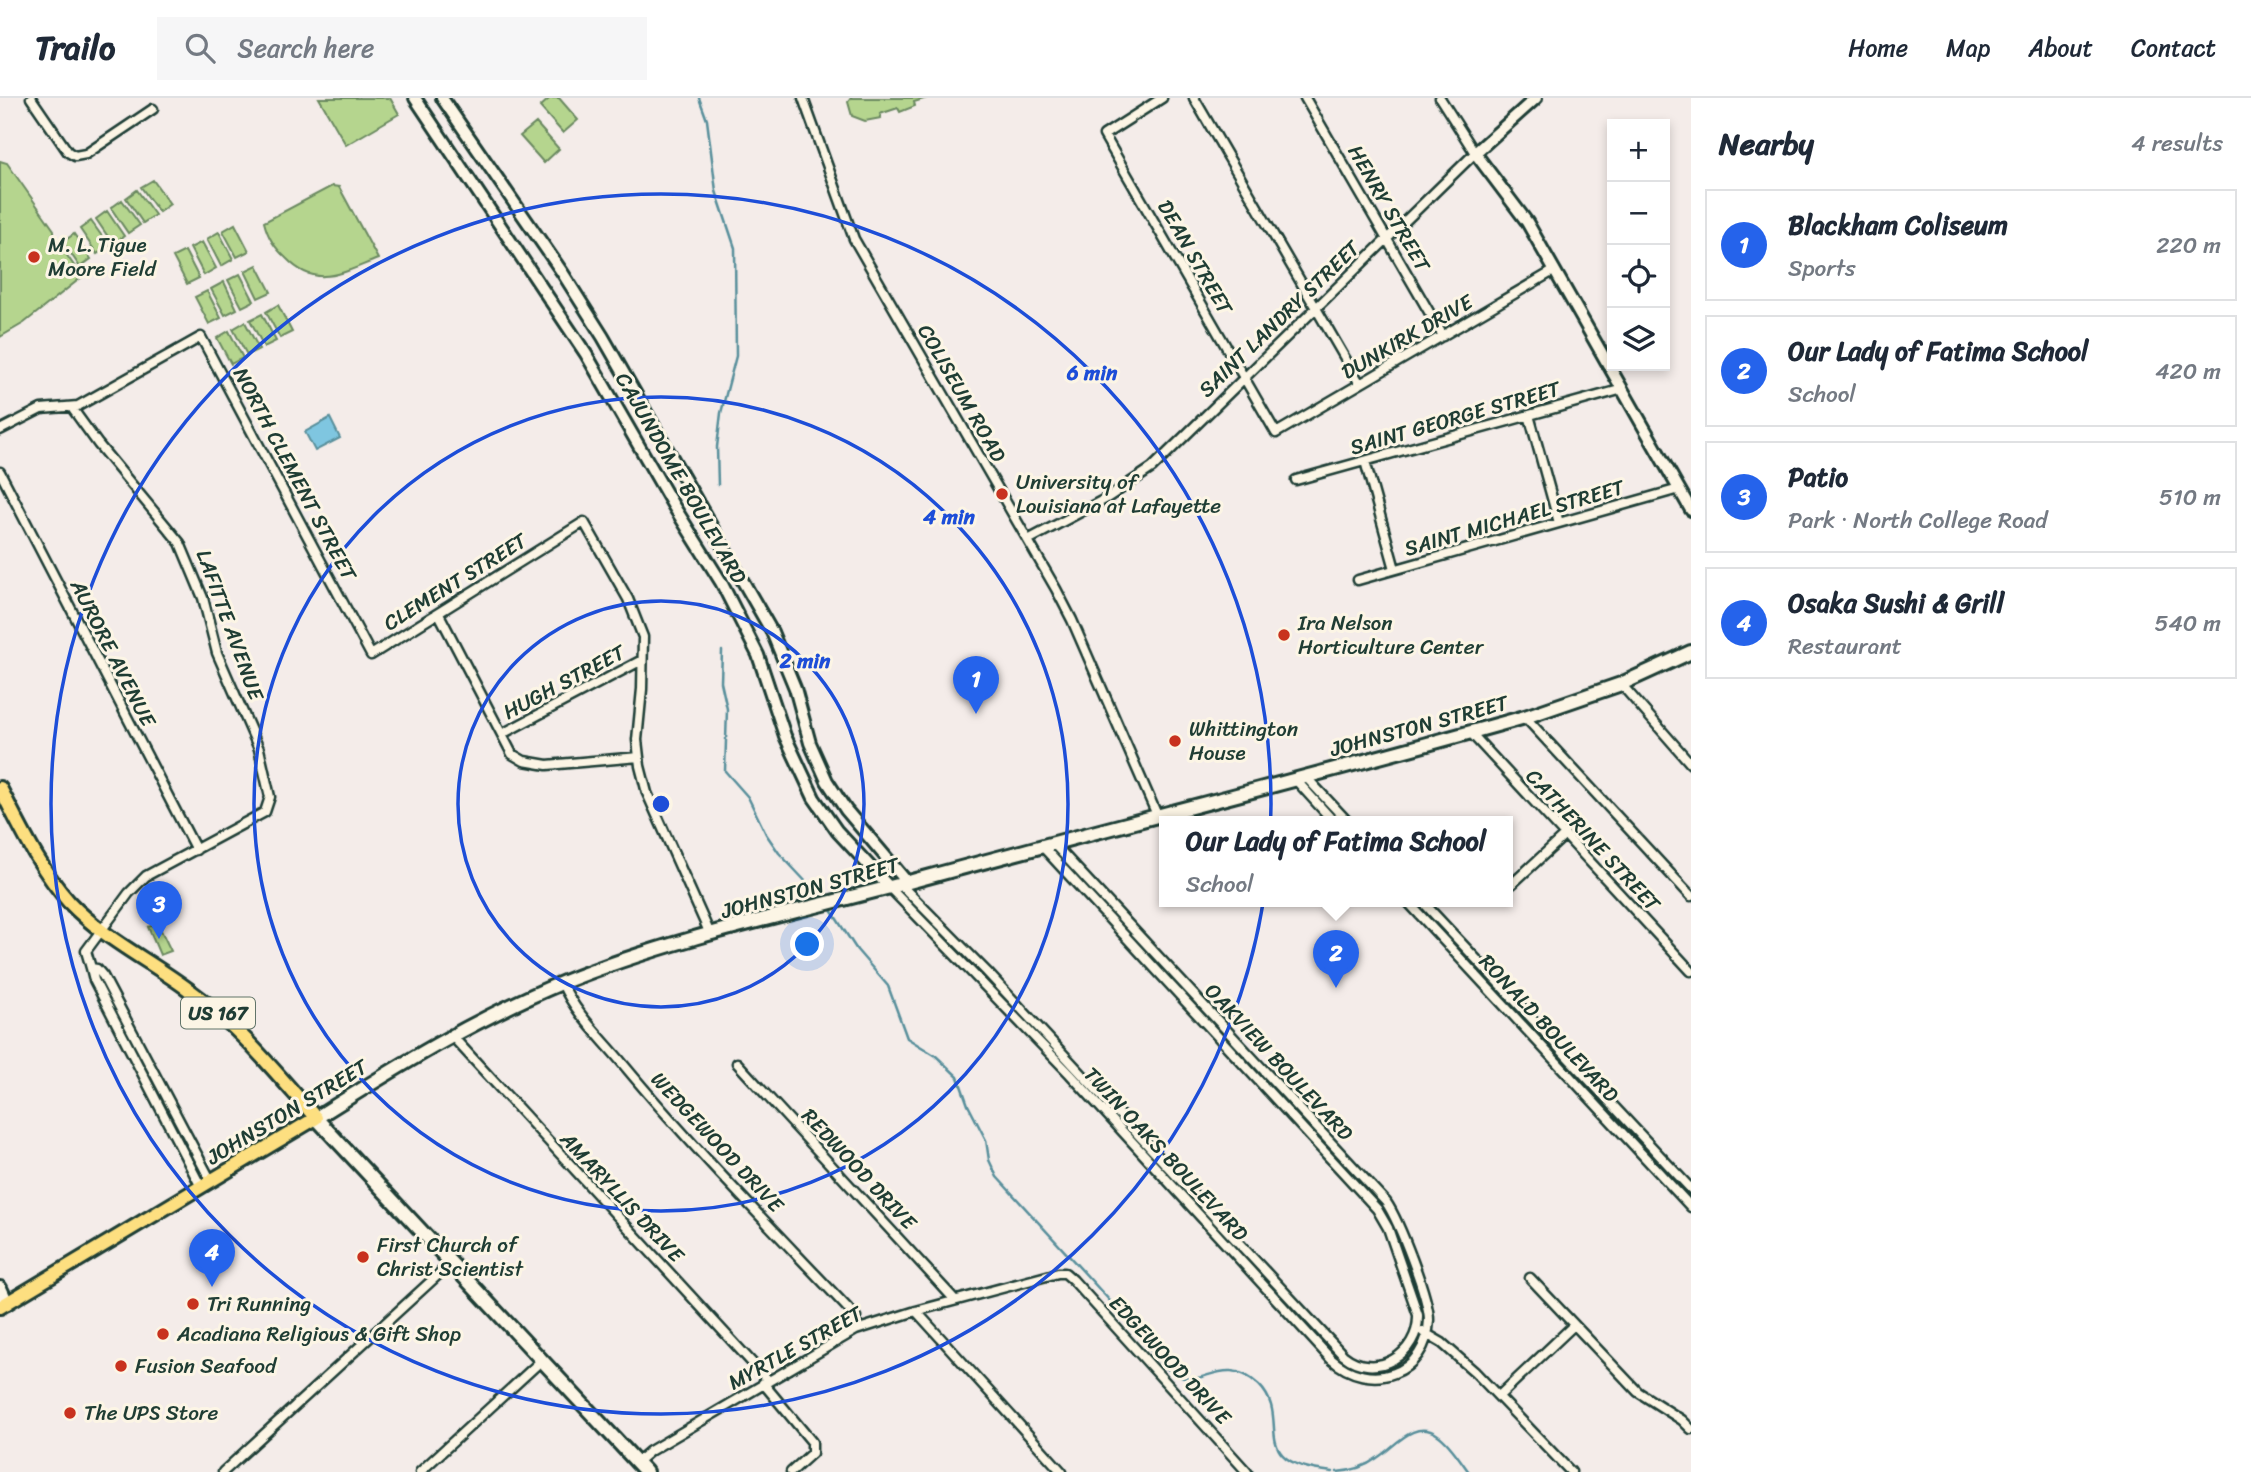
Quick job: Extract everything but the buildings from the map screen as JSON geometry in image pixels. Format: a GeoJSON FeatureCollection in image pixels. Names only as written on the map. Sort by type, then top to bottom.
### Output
{"type":"FeatureCollection","features":[{"type":"Feature","properties":{"kind":"main road","name":"JOHNSTON STREET"},"geometry":{"type":"LineString","coordinates":[[4,1305],[452,1037],[562,983],[634,956],[710,934],[1525,717],[1621,684],[1691,652]]}},
{"type":"Feature","properties":{"kind":"main road","name":"US 167"},"geometry":{"type":"LineString","coordinates":[[0,788],[47,873],[70,902],[100,931],[207,1004],[258,1053],[316,1118]]}},
{"type":"Feature","properties":{"kind":"main road"},"geometry":{"type":"LineString","coordinates":[[316,1118],[642,1469]]}},
{"type":"Feature","properties":{"kind":"main road"},"geometry":{"type":"LineString","coordinates":[[0,1288],[4,1305]]}},
{"type":"Feature","properties":{"kind":"street"},"geometry":{"type":"LineString","coordinates":[[31,98],[68,152],[75,156],[86,154],[152,109]]}},
{"type":"Feature","properties":{"kind":"street","name":"CAJUNDOME BOULEVARD"},"geometry":{"type":"LineString","coordinates":[[415,98],[544,288],[733,604],[758,654],[785,736],[805,782],[837,831],[899,884]]}},
{"type":"Feature","properties":{"kind":"street","name":"CAJUNDOME BOULEVARD"},"geometry":{"type":"LineString","coordinates":[[442,98],[562,272],[624,373],[751,594],[783,656],[810,743],[827,781],[899,884]]}},
{"type":"Feature","properties":{"kind":"street","name":"COLISEUM ROAD"},"geometry":{"type":"LineString","coordinates":[[803,98],[854,240],[1072,620],[1157,815]]}},
{"type":"Feature","properties":{"kind":"street","name":"DEAN STREET"},"geometry":{"type":"LineString","coordinates":[[1162,98],[1104,135],[1276,433]]}},
{"type":"Feature","properties":{"kind":"street"},"geometry":{"type":"LineString","coordinates":[[1194,98],[1360,384]]}},
{"type":"Feature","properties":{"kind":"street","name":"HENRY STREET"},"geometry":{"type":"LineString","coordinates":[[1305,98],[1443,336]]}},
{"type":"Feature","properties":{"kind":"street"},"geometry":{"type":"LineString","coordinates":[[1440,98],[1475,153],[1527,222],[1679,489],[1689,502]]}},
{"type":"Feature","properties":{"kind":"street","name":"SAINT LANDRY STREET"},"geometry":{"type":"LineString","coordinates":[[1028,540],[1107,498],[1152,468],[1475,153],[1536,98]]}},
{"type":"Feature","properties":{"kind":"street","name":"DUNKIRK DRIVE"},"geometry":{"type":"LineString","coordinates":[[1276,433],[1555,270]]}},
{"type":"Feature","properties":{"kind":"street","name":"NORTH CLEMENT STREET"},"geometry":{"type":"LineString","coordinates":[[72,408],[201,337],[356,628]]}},
{"type":"Feature","properties":{"kind":"street"},"geometry":{"type":"LineString","coordinates":[[604,386],[624,373]]}},
{"type":"Feature","properties":{"kind":"street","name":"SAINT GEORGE STREET"},"geometry":{"type":"LineString","coordinates":[[1296,480],[1623,389]]}},
{"type":"Feature","properties":{"kind":"street"},"geometry":{"type":"LineString","coordinates":[[0,430],[41,409],[72,408]]}},
{"type":"Feature","properties":{"kind":"street","name":"LAFITTE AVENUE"},"geometry":{"type":"LineString","coordinates":[[72,408],[98,444],[180,543],[203,598],[217,653],[259,749],[270,804],[265,812],[196,850]]}},
{"type":"Feature","properties":{"kind":"street"},"geometry":{"type":"LineString","coordinates":[[1529,415],[1559,523]]}},
{"type":"Feature","properties":{"kind":"street"},"geometry":{"type":"LineString","coordinates":[[1365,461],[1395,569]]}},
{"type":"Feature","properties":{"kind":"street","name":"AURORE AVENUE"},"geometry":{"type":"LineString","coordinates":[[0,472],[196,850]]}},
{"type":"Feature","properties":{"kind":"street","name":"SAINT MICHAEL STREET"},"geometry":{"type":"LineString","coordinates":[[1358,580],[1679,489]]}},
{"type":"Feature","properties":{"kind":"street","name":"CLEMENT STREET"},"geometry":{"type":"LineString","coordinates":[[356,628],[371,655],[584,522],[628,599],[639,624],[643,643],[642,660]]}},
{"type":"Feature","properties":{"kind":"street"},"geometry":{"type":"LineString","coordinates":[[733,604],[751,594]]}},
{"type":"Feature","properties":{"kind":"street"},"geometry":{"type":"LineString","coordinates":[[439,614],[512,754],[524,761],[547,765],[639,757]]}},
{"type":"Feature","properties":{"kind":"street"},"geometry":{"type":"LineString","coordinates":[[642,660],[637,732],[647,793],[710,934]]}},
{"type":"Feature","properties":{"kind":"street","name":"HUGH STREET"},"geometry":{"type":"LineString","coordinates":[[502,734],[642,660]]}},
{"type":"Feature","properties":{"kind":"street"},"geometry":{"type":"LineString","coordinates":[[1621,684],[1691,764]]}},
{"type":"Feature","properties":{"kind":"street"},"geometry":{"type":"LineString","coordinates":[[1525,717],[1691,896]]}},
{"type":"Feature","properties":{"kind":"street","name":"CATHERINE STREET"},"geometry":{"type":"LineString","coordinates":[[1471,732],[1691,971]]}},
{"type":"Feature","properties":{"kind":"street"},"geometry":{"type":"LineString","coordinates":[[1300,778],[1329,816]]}},
{"type":"Feature","properties":{"kind":"street"},"geometry":{"type":"LineString","coordinates":[[1300,778],[1341,816]]}},
{"type":"Feature","properties":{"kind":"street"},"geometry":{"type":"LineString","coordinates":[[1513,883],[1564,835]]}},
{"type":"Feature","properties":{"kind":"street","name":"OAKVIEW BOULEVARD"},"geometry":{"type":"LineString","coordinates":[[1047,844],[1377,1209],[1388,1228],[1416,1307],[1418,1330]]}},
{"type":"Feature","properties":{"kind":"street","name":"OAKVIEW BOULEVARD"},"geometry":{"type":"LineString","coordinates":[[1047,844],[1386,1202],[1395,1217],[1426,1300],[1429,1320],[1426,1334]]}},
{"type":"Feature","properties":{"kind":"street"},"geometry":{"type":"LineString","coordinates":[[196,850],[139,881],[86,951],[93,980],[206,1184]]}},
{"type":"Feature","properties":{"kind":"street","name":"TWIN OAKS BOULEVARD"},"geometry":{"type":"LineString","coordinates":[[899,884],[987,972],[1343,1355],[1360,1365],[1383,1365],[1401,1355],[1418,1330]]}},
{"type":"Feature","properties":{"kind":"street","name":"TWIN OAKS BOULEVARD"},"geometry":{"type":"LineString","coordinates":[[899,884],[1339,1366],[1363,1377],[1382,1377],[1393,1373],[1414,1359],[1426,1334]]}},
{"type":"Feature","properties":{"kind":"street","name":"RONALD BOULEVARD"},"geometry":{"type":"LineString","coordinates":[[1413,907],[1691,1206]]}},
{"type":"Feature","properties":{"kind":"street","name":"RONALD BOULEVARD"},"geometry":{"type":"LineString","coordinates":[[1428,907],[1691,1189]]}},
{"type":"Feature","properties":{"kind":"street"},"geometry":{"type":"LineString","coordinates":[[91,968],[97,969],[103,975],[137,1039],[206,1184]]}},
{"type":"Feature","properties":{"kind":"street"},"geometry":{"type":"LineString","coordinates":[[1478,978],[1487,970]]}},
{"type":"Feature","properties":{"kind":"street","name":"WEDGEWOOD DRIVE"},"geometry":{"type":"LineString","coordinates":[[562,983],[569,999],[588,1024],[646,1091],[856,1317]]}},
{"type":"Feature","properties":{"kind":"street","name":"AMARYLLIS DRIVE"},"geometry":{"type":"LineString","coordinates":[[452,1037],[765,1381],[812,1443],[812,1453],[791,1472]]}},
{"type":"Feature","properties":{"kind":"street"},"geometry":{"type":"LineString","coordinates":[[127,1044],[137,1039]]}},
{"type":"Feature","properties":{"kind":"street","name":"REDWOOD DRIVE"},"geometry":{"type":"LineString","coordinates":[[737,1063],[955,1300]]}},
{"type":"Feature","properties":{"kind":"street"},"geometry":{"type":"LineString","coordinates":[[1570,1076],[1579,1069]]}},
{"type":"Feature","properties":{"kind":"street"},"geometry":{"type":"LineString","coordinates":[[1665,1178],[1673,1170]]}},
{"type":"Feature","properties":{"kind":"street"},"geometry":{"type":"LineString","coordinates":[[223,1472],[452,1262]]}},
{"type":"Feature","properties":{"kind":"street","name":"MYRTLE STREET"},"geometry":{"type":"LineString","coordinates":[[642,1469],[650,1451],[765,1381],[856,1330],[955,1300],[1065,1273]]}},
{"type":"Feature","properties":{"kind":"street","name":"EDGEWOOD DRIVE"},"geometry":{"type":"LineString","coordinates":[[1065,1273],[1247,1472]]}},
{"type":"Feature","properties":{"kind":"street"},"geometry":{"type":"LineString","coordinates":[[1530,1278],[1638,1392],[1691,1429]]}},
{"type":"Feature","properties":{"kind":"street"},"geometry":{"type":"LineString","coordinates":[[916,1311],[1062,1472]]}},
{"type":"Feature","properties":{"kind":"street"},"geometry":{"type":"LineString","coordinates":[[1499,1396],[1574,1325]]}},
{"type":"Feature","properties":{"kind":"street"},"geometry":{"type":"LineString","coordinates":[[1418,1330],[1452,1352],[1499,1396],[1571,1472]]}},
{"type":"Feature","properties":{"kind":"street"},"geometry":{"type":"LineString","coordinates":[[420,1472],[542,1360]]}},
{"type":"Feature","properties":{"kind":"green space"},"geometry":{"type":"Polygon","coordinates":[[[319,98],[390,98],[399,114],[346,145],[319,98]]]}},
{"type":"Feature","properties":{"kind":"green space"},"geometry":{"type":"Polygon","coordinates":[[[550,98],[559,98],[578,120],[563,133],[540,107],[550,98]]]}},
{"type":"Feature","properties":{"kind":"green space"},"geometry":{"type":"Polygon","coordinates":[[[851,98],[927,98],[914,102],[915,106],[900,112],[898,108],[880,114],[881,118],[865,121],[852,116],[848,102],[851,98]]]}},
{"type":"Feature","properties":{"kind":"green space"},"geometry":{"type":"Polygon","coordinates":[[[536,123],[559,149],[544,163],[520,136],[536,123]]]}},
{"type":"Feature","properties":{"kind":"green space","name":"M. L. Tigue Moore Field"},"geometry":{"type":"Polygon","coordinates":[[[0,161],[7,163],[54,230],[54,237],[82,277],[24,323],[0,337],[0,161]]]}},
{"type":"Feature","properties":{"kind":"green space"},"geometry":{"type":"Polygon","coordinates":[[[153,180],[170,204],[159,212],[141,187],[153,180]]]}},
{"type":"Feature","properties":{"kind":"green space"},"geometry":{"type":"Polygon","coordinates":[[[332,186],[339,187],[378,259],[342,273],[320,276],[309,274],[298,268],[276,247],[264,222],[332,186]]]}},
{"type":"Feature","properties":{"kind":"green space"},"geometry":{"type":"Polygon","coordinates":[[[137,190],[155,215],[143,223],[126,198],[137,190]]]}},
{"type":"Feature","properties":{"kind":"green space"},"geometry":{"type":"Polygon","coordinates":[[[122,200],[140,225],[128,233],[111,208],[122,200]]]}},
{"type":"Feature","properties":{"kind":"green space"},"geometry":{"type":"Polygon","coordinates":[[[107,211],[124,236],[113,244],[96,219],[107,211]]]}},
{"type":"Feature","properties":{"kind":"green space"},"geometry":{"type":"Polygon","coordinates":[[[91,221],[109,246],[97,254],[80,229],[91,221]]]}},
{"type":"Feature","properties":{"kind":"green space"},"geometry":{"type":"Polygon","coordinates":[[[235,224],[249,251],[237,257],[223,231],[235,224]]]}},
{"type":"Feature","properties":{"kind":"green space"},"geometry":{"type":"Polygon","coordinates":[[[219,232],[233,259],[221,266],[207,239],[219,232]]]}},
{"type":"Feature","properties":{"kind":"green space"},"geometry":{"type":"Polygon","coordinates":[[[74,234],[91,259],[80,267],[63,242],[74,234]]]}},
{"type":"Feature","properties":{"kind":"green space"},"geometry":{"type":"Polygon","coordinates":[[[202,242],[216,268],[204,275],[190,248],[202,242]]]}},
{"type":"Feature","properties":{"kind":"green space"},"geometry":{"type":"Polygon","coordinates":[[[185,251],[199,278],[187,284],[173,257],[185,251]]]}},
{"type":"Feature","properties":{"kind":"green space"},"geometry":{"type":"Polygon","coordinates":[[[257,265],[271,292],[258,298],[245,271],[257,265]]]}},
{"type":"Feature","properties":{"kind":"green space"},"geometry":{"type":"Polygon","coordinates":[[[240,274],[254,301],[242,307],[228,280],[240,274]]]}},
{"type":"Feature","properties":{"kind":"green space"},"geometry":{"type":"Polygon","coordinates":[[[224,282],[237,309],[225,315],[211,289],[224,282]]]}},
{"type":"Feature","properties":{"kind":"green space"},"geometry":{"type":"Polygon","coordinates":[[[207,291],[221,318],[209,324],[195,297],[207,291]]]}},
{"type":"Feature","properties":{"kind":"green space"},"geometry":{"type":"Polygon","coordinates":[[[278,305],[292,332],[280,338],[266,312],[278,305]]]}},
{"type":"Feature","properties":{"kind":"green space"},"geometry":{"type":"Polygon","coordinates":[[[262,314],[276,341],[264,347],[250,320],[262,314]]]}},
{"type":"Feature","properties":{"kind":"green space"},"geometry":{"type":"Polygon","coordinates":[[[245,322],[259,349],[247,355],[233,329],[245,322]]]}},
{"type":"Feature","properties":{"kind":"green space"},"geometry":{"type":"Polygon","coordinates":[[[229,331],[243,358],[231,364],[217,338],[229,331]]]}},
{"type":"Feature","properties":{"kind":"green space"},"geometry":{"type":"Polygon","coordinates":[[[158,924],[171,951],[160,955],[148,927],[158,924]]]}},
{"type":"Feature","properties":{"kind":"water"},"geometry":{"type":"Polygon","coordinates":[[[330,418],[340,438],[315,451],[305,432],[330,418]]]}},
{"type":"Feature","properties":{"kind":"waterway"},"geometry":{"type":"LineString","coordinates":[[699,98],[707,120],[716,191],[735,248],[736,356],[721,413],[717,447],[718,485]]}},
{"type":"Feature","properties":{"kind":"waterway"},"geometry":{"type":"LineString","coordinates":[[722,651],[721,682],[727,709],[725,771],[748,797],[766,834],[779,853],[823,900]]}},
{"type":"Feature","properties":{"kind":"waterway"},"geometry":{"type":"LineString","coordinates":[[829,907],[857,950],[888,986],[907,1038],[936,1056],[958,1077],[968,1105],[986,1140],[989,1160],[997,1177],[1131,1324],[1158,1360],[1171,1372],[1187,1379],[1225,1371],[1246,1376],[1259,1385],[1268,1398],[1273,1412],[1275,1438],[1279,1450],[1288,1460],[1305,1467],[1333,1472]]}},
{"type":"Feature","properties":{"kind":"waterway"},"geometry":{"type":"LineString","coordinates":[[1337,1472],[1368,1464],[1405,1436],[1421,1430],[1442,1438],[1469,1472]]}},
{"type":"Feature","properties":{"kind":"place","name":"M. L. Tigue Moore Field"},"geometry":{"type":"Point","coordinates":[34,257]}},
{"type":"Feature","properties":{"kind":"place","name":"University of Louisiana at Lafayette"},"geometry":{"type":"Point","coordinates":[1002,494]}},
{"type":"Feature","properties":{"kind":"place","name":"Ira Nelson Horticulture Center"},"geometry":{"type":"Point","coordinates":[1284,635]}},
{"type":"Feature","properties":{"kind":"place","name":"Blackham Coliseum"},"geometry":{"type":"Point","coordinates":[976,714]}},
{"type":"Feature","properties":{"kind":"place","name":"Whittington House"},"geometry":{"type":"Point","coordinates":[1175,741]}},
{"type":"Feature","properties":{"kind":"place","name":"Patio"},"geometry":{"type":"Point","coordinates":[159,939]}},
{"type":"Feature","properties":{"kind":"place","name":"Our Lady of Fatima School"},"geometry":{"type":"Point","coordinates":[1336,988]}},
{"type":"Feature","properties":{"kind":"place","name":"First Church of Christ Scientist"},"geometry":{"type":"Point","coordinates":[363,1257]}},
{"type":"Feature","properties":{"kind":"place","name":"Osaka Sushi & Grill"},"geometry":{"type":"Point","coordinates":[212,1287]}},
{"type":"Feature","properties":{"kind":"place","name":"Tri Running"},"geometry":{"type":"Point","coordinates":[193,1304]}},
{"type":"Feature","properties":{"kind":"place","name":"Acadiana Religious & Gift Shop"},"geometry":{"type":"Point","coordinates":[163,1334]}},
{"type":"Feature","properties":{"kind":"place","name":"Fusion Seafood"},"geometry":{"type":"Point","coordinates":[121,1366]}},
{"type":"Feature","properties":{"kind":"place","name":"The UPS Store"},"geometry":{"type":"Point","coordinates":[70,1413]}}]}
